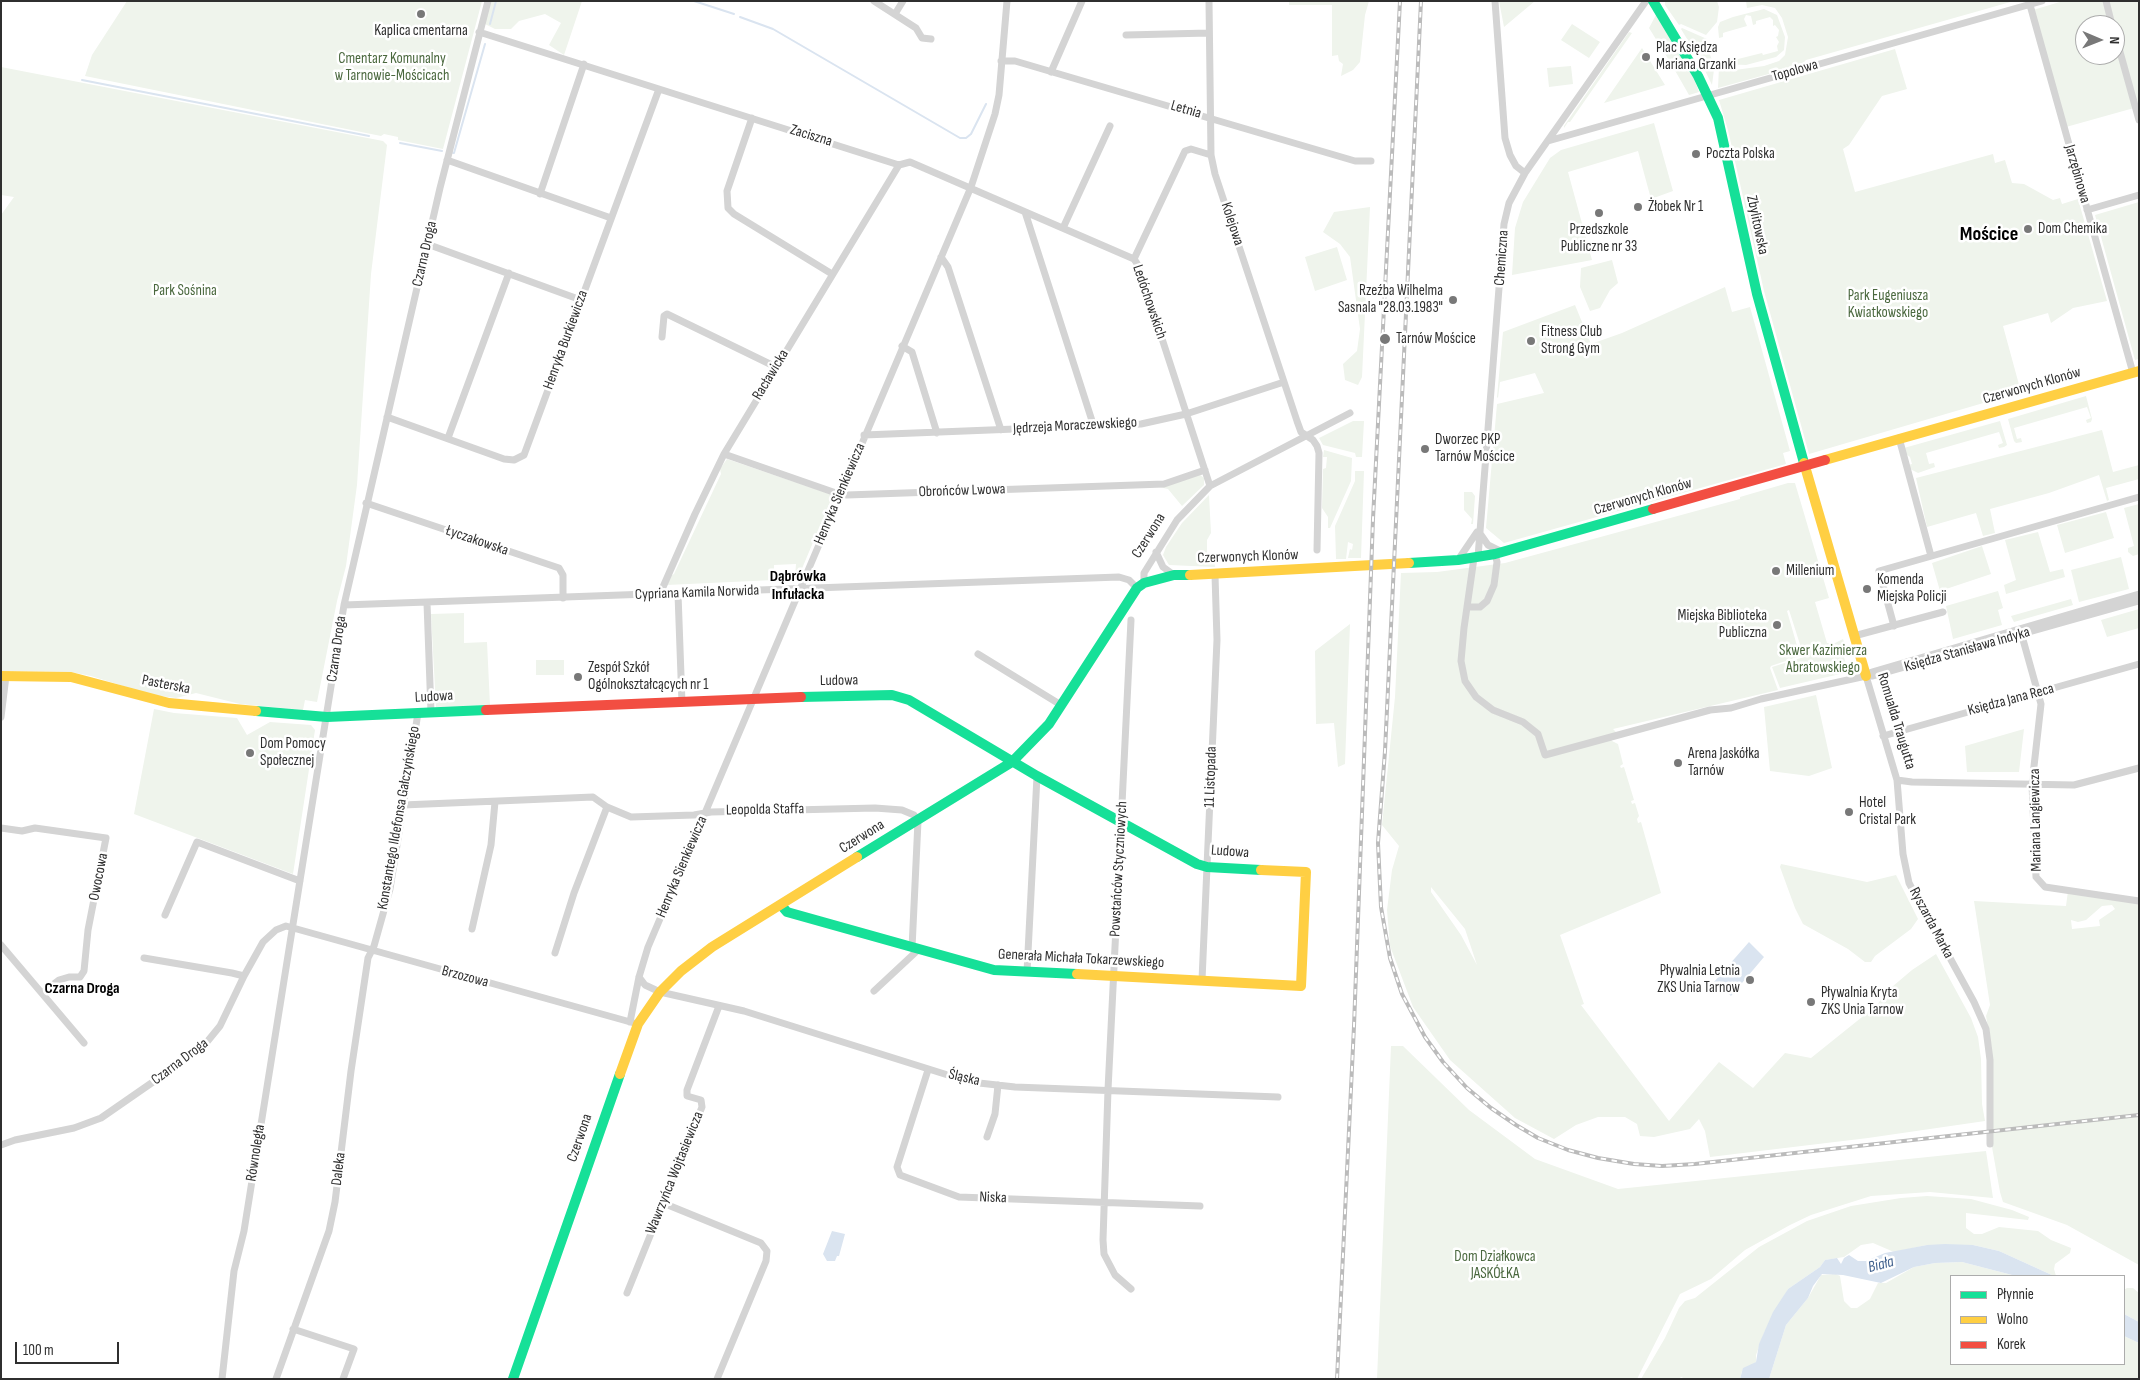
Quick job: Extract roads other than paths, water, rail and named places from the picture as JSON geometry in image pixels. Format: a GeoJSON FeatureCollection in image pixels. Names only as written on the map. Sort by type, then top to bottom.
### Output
{"type":"FeatureCollection","features":[{"type":"Feature","properties":{"kind":"street","name":"Czarna Droga"},"geometry":{"type":"LineString","coordinates":[[1,1144],[74,1128],[101,1118],[202,1048],[220,1026],[244,976],[264,942],[272,933],[286,926],[293,927],[344,605],[366,503],[447,160],[488,1]]}},
{"type":"Feature","properties":{"kind":"street"},"geometry":{"type":"LineString","coordinates":[[874,1],[916,28],[922,38],[931,39]]}},
{"type":"Feature","properties":{"kind":"street"},"geometry":{"type":"LineString","coordinates":[[895,14],[903,1]]}},
{"type":"Feature","properties":{"kind":"street","name":"Henryka Sienkiewicza"},"geometry":{"type":"LineString","coordinates":[[634,1023],[639,977],[648,947],[840,494],[863,434],[971,187],[995,114],[999,95],[1007,1]]}},
{"type":"Feature","properties":{"kind":"street"},"geometry":{"type":"LineString","coordinates":[[1051,72],[1082,1]]}},
{"type":"Feature","properties":{"kind":"street","name":"Kolejowa"},"geometry":{"type":"LineString","coordinates":[[1209,1],[1212,155],[1216,174],[1301,432],[1317,446],[1319,453],[1316,550]]}},
{"type":"Feature","properties":{"kind":"street"},"geometry":{"type":"LineString","coordinates":[[1495,1],[1505,138],[1510,155],[1516,166],[1525,173]]}},
{"type":"Feature","properties":{"kind":"street","name":"Chemiczna"},"geometry":{"type":"LineString","coordinates":[[1646,1],[1525,173],[1509,202],[1504,224],[1479,530],[1461,661],[1465,680],[1476,697],[1493,710],[1523,722],[1538,734],[1545,755],[1710,710],[1731,708],[1762,699]]}},
{"type":"Feature","properties":{"kind":"street","name":"Zbylitowska"},"geometry":{"type":"LineString","coordinates":[[1653,1],[1688,58],[1709,96],[1718,118],[1757,294],[1805,466]]}},
{"type":"Feature","properties":{"kind":"street","name":"Topolowa"},"geometry":{"type":"LineString","coordinates":[[1548,141],[2042,1]]}},
{"type":"Feature","properties":{"kind":"street"},"geometry":{"type":"LineString","coordinates":[[2106,1],[2110,15]]}},
{"type":"Feature","properties":{"kind":"street","name":"Jarzębinowa"},"geometry":{"type":"LineString","coordinates":[[2030,5],[2087,210],[2136,372]]}},
{"type":"Feature","properties":{"kind":"street","name":"Zaciszna"},"geometry":{"type":"LineString","coordinates":[[479,32],[899,165],[910,162],[1134,259]]}},
{"type":"Feature","properties":{"kind":"street"},"geometry":{"type":"LineString","coordinates":[[1126,35],[1210,33]]}},
{"type":"Feature","properties":{"kind":"street","name":"Letnia"},"geometry":{"type":"LineString","coordinates":[[1001,61],[1015,61],[1356,161],[1370,161]]}},
{"type":"Feature","properties":{"kind":"street"},"geometry":{"type":"LineString","coordinates":[[540,194],[584,64]]}},
{"type":"Feature","properties":{"kind":"street"},"geometry":{"type":"LineString","coordinates":[[2124,65],[2139,120]]}},
{"type":"Feature","properties":{"kind":"street","name":"Henryka Burkiewicza"},"geometry":{"type":"LineString","coordinates":[[387,416],[504,459],[514,460],[524,455],[659,88]]}},
{"type":"Feature","properties":{"kind":"street"},"geometry":{"type":"LineString","coordinates":[[752,118],[727,191],[728,208],[734,214],[832,274]]}},
{"type":"Feature","properties":{"kind":"street"},"geometry":{"type":"LineString","coordinates":[[1063,228],[1110,126]]}},
{"type":"Feature","properties":{"kind":"street","name":"Ledóchowskich"},"geometry":{"type":"LineString","coordinates":[[1210,486],[1138,265],[1134,259],[1184,151],[1191,149],[1212,155]]}},
{"type":"Feature","properties":{"kind":"street"},"geometry":{"type":"LineString","coordinates":[[447,160],[611,218]]}},
{"type":"Feature","properties":{"kind":"street","name":"Racławicka"},"geometry":{"type":"LineString","coordinates":[[661,594],[691,523],[724,454],[899,165]]}},
{"type":"Feature","properties":{"kind":"street"},"geometry":{"type":"LineString","coordinates":[[2087,210],[2139,195]]}},
{"type":"Feature","properties":{"kind":"street"},"geometry":{"type":"LineString","coordinates":[[1025,212],[1094,427]]}},
{"type":"Feature","properties":{"kind":"street"},"geometry":{"type":"LineString","coordinates":[[427,244],[581,300]]}},
{"type":"Feature","properties":{"kind":"street"},"geometry":{"type":"LineString","coordinates":[[941,257],[948,267],[1000,430]]}},
{"type":"Feature","properties":{"kind":"street"},"geometry":{"type":"LineString","coordinates":[[448,438],[509,274]]}},
{"type":"Feature","properties":{"kind":"street"},"geometry":{"type":"LineString","coordinates":[[662,337],[664,316],[666,314],[776,367]]}},
{"type":"Feature","properties":{"kind":"street"},"geometry":{"type":"LineString","coordinates":[[902,346],[912,352],[937,432]]}},
{"type":"Feature","properties":{"kind":"street","name":"Czerwonych Klonów"},"geometry":{"type":"LineString","coordinates":[[1140,586],[1154,579],[1174,575],[1215,575],[1476,558],[2136,372]]}},
{"type":"Feature","properties":{"kind":"street","name":"Jędrzeja Moraczewskiego"},"geometry":{"type":"LineString","coordinates":[[863,434],[1141,424],[1186,414],[1284,382]]}},
{"type":"Feature","properties":{"kind":"street","name":"Czerwona"},"geometry":{"type":"LineString","coordinates":[[513,1379],[613,1090],[634,1023],[660,992],[681,971],[700,956],[1012,762],[1049,724],[1140,586],[1144,573],[1177,520],[1210,486],[1350,414]]}},
{"type":"Feature","properties":{"kind":"street"},"geometry":{"type":"LineString","coordinates":[[1899,438],[1931,556]]}},
{"type":"Feature","properties":{"kind":"street","name":"Obrońców Lwowa"},"geometry":{"type":"LineString","coordinates":[[724,454],[840,494],[1164,484],[1205,470]]}},
{"type":"Feature","properties":{"kind":"street","name":"Romualda Traugutta"},"geometry":{"type":"LineString","coordinates":[[1805,466],[1897,780],[1912,782],[2074,785],[2139,768]]}},
{"type":"Feature","properties":{"kind":"street"},"geometry":{"type":"LineString","coordinates":[[1894,626],[1878,571],[2139,497]]}},
{"type":"Feature","properties":{"kind":"street","name":"Łyczakowska"},"geometry":{"type":"LineString","coordinates":[[366,503],[558,568],[563,575],[563,598]]}},
{"type":"Feature","properties":{"kind":"street"},"geometry":{"type":"LineString","coordinates":[[1467,607],[1480,607],[1487,601],[1494,585],[1499,553],[1483,540],[1479,530]]}},
{"type":"Feature","properties":{"kind":"street"},"geometry":{"type":"LineString","coordinates":[[1458,560],[1479,530]]}},
{"type":"Feature","properties":{"kind":"street"},"geometry":{"type":"LineString","coordinates":[[1156,552],[1163,567],[1174,575]]}},
{"type":"Feature","properties":{"kind":"street","name":"11 Listopada"},"geometry":{"type":"LineString","coordinates":[[1202,980],[1217,640],[1215,575]]}},
{"type":"Feature","properties":{"kind":"street","name":"Cypriana Kamila Norwida"},"geometry":{"type":"LineString","coordinates":[[344,605],[1118,577],[1140,586]]}},
{"type":"Feature","properties":{"kind":"street"},"geometry":{"type":"LineString","coordinates":[[678,594],[682,703]]}},
{"type":"Feature","properties":{"kind":"street","name":"Księdza Stanisława Indyka"},"geometry":{"type":"LineString","coordinates":[[2082,614],[2139,594]]}},
{"type":"Feature","properties":{"kind":"street","name":"Księdza Stanisława Indyka"},"geometry":{"type":"LineString","coordinates":[[1762,699],[1866,676],[1872,672],[2082,614],[2139,601]]}},
{"type":"Feature","properties":{"kind":"street","name":"Konstantego Ildefonsa Gałczyńskiego"},"geometry":{"type":"LineString","coordinates":[[427,603],[431,712]]}},
{"type":"Feature","properties":{"kind":"street"},"geometry":{"type":"LineString","coordinates":[[1854,636],[1943,612]]}},
{"type":"Feature","properties":{"kind":"street","name":"Powstańców Styczniowych"},"geometry":{"type":"LineString","coordinates":[[1130,620],[1122,824],[1108,1090],[1104,1254],[1115,1275],[1131,1289]]}},
{"type":"Feature","properties":{"kind":"street","name":"Mariana Langiewicza"},"geometry":{"type":"LineString","coordinates":[[2021,631],[2042,704],[2032,784],[2036,877],[2045,887],[2139,901]]}},
{"type":"Feature","properties":{"kind":"street"},"geometry":{"type":"LineString","coordinates":[[978,654],[1061,705]]}},
{"type":"Feature","properties":{"kind":"street","name":"Księdza Jana Reca"},"geometry":{"type":"LineString","coordinates":[[1883,736],[2139,664]]}},
{"type":"Feature","properties":{"kind":"street"},"geometry":{"type":"LineString","coordinates":[[1,717],[4,676]]}},
{"type":"Feature","properties":{"kind":"street","name":"Pasterska"},"geometry":{"type":"LineString","coordinates":[[4,676],[71,678],[169,703],[327,717]]}},
{"type":"Feature","properties":{"kind":"street","name":"Ludowa"},"geometry":{"type":"LineString","coordinates":[[327,717],[682,703],[753,698],[892,695],[902,697],[1012,762],[1197,864],[1207,867],[1306,872],[1301,986]]}},
{"type":"Feature","properties":{"kind":"street","name":"Konstantego Ildefonsa Gałczyńskiego"},"geometry":{"type":"LineString","coordinates":[[372,951],[390,889],[418,713]]}},
{"type":"Feature","properties":{"kind":"street"},"geometry":{"type":"LineString","coordinates":[[1027,972],[1037,776]]}},
{"type":"Feature","properties":{"kind":"street","name":"Ryszarda Marka"},"geometry":{"type":"LineString","coordinates":[[1897,780],[1903,854],[1909,883],[1974,1002],[1986,1029],[1990,1060],[1990,1144]]}},
{"type":"Feature","properties":{"kind":"street","name":"Leopolda Staffa"},"geometry":{"type":"LineString","coordinates":[[403,805],[593,797],[607,807],[631,817],[711,812],[875,808],[902,810],[914,814],[918,821]]}},
{"type":"Feature","properties":{"kind":"street"},"geometry":{"type":"LineString","coordinates":[[472,929],[491,845],[494,802]]}},
{"type":"Feature","properties":{"kind":"street"},"geometry":{"type":"LineString","coordinates":[[555,953],[574,893],[607,807]]}},
{"type":"Feature","properties":{"kind":"street"},"geometry":{"type":"LineString","coordinates":[[874,991],[915,949],[918,821]]}},
{"type":"Feature","properties":{"kind":"street","name":"Owocowa"},"geometry":{"type":"LineString","coordinates":[[1,828],[22,831],[35,828],[106,838],[88,930],[84,971],[80,977],[69,977],[59,980],[42,993]]}},
{"type":"Feature","properties":{"kind":"street"},"geometry":{"type":"LineString","coordinates":[[165,915],[197,842],[300,881]]}},
{"type":"Feature","properties":{"kind":"street","name":"Generała Michała Tokarzewskiego"},"geometry":{"type":"LineString","coordinates":[[780,905],[787,912],[994,970],[1301,986]]}},
{"type":"Feature","properties":{"kind":"street","name":"Brzozowa"},"geometry":{"type":"LineString","coordinates":[[293,927],[372,951],[634,1023]]}},
{"type":"Feature","properties":{"kind":"street","name":"Równoległa"},"geometry":{"type":"LineString","coordinates":[[222,1379],[234,1270],[244,1231],[293,927]]}},
{"type":"Feature","properties":{"kind":"street"},"geometry":{"type":"LineString","coordinates":[[1,945],[84,1043]]}},
{"type":"Feature","properties":{"kind":"street"},"geometry":{"type":"LineString","coordinates":[[886,975],[915,949]]}},
{"type":"Feature","properties":{"kind":"street","name":"Daleka"},"geometry":{"type":"LineString","coordinates":[[276,1379],[329,1231],[352,1062],[368,958],[372,951]]}},
{"type":"Feature","properties":{"kind":"street"},"geometry":{"type":"LineString","coordinates":[[144,958],[232,972],[244,976]]}},
{"type":"Feature","properties":{"kind":"street"},"geometry":{"type":"LineString","coordinates":[[639,977],[644,985],[660,992]]}},
{"type":"Feature","properties":{"kind":"street","name":"Śląska"},"geometry":{"type":"LineString","coordinates":[[660,992],[744,1011],[970,1082],[998,1085],[1278,1096]]}},
{"type":"Feature","properties":{"kind":"street","name":"Wawrzyńca Wojtasiewicza"},"geometry":{"type":"LineString","coordinates":[[627,1293],[702,1107],[701,1100],[688,1096],[686,1090],[717,1016],[719,1006]]}},
{"type":"Feature","properties":{"kind":"street","name":"Niska"},"geometry":{"type":"LineString","coordinates":[[928,1070],[897,1168],[900,1175],[959,1197],[1200,1206]]}},
{"type":"Feature","properties":{"kind":"street"},"geometry":{"type":"LineString","coordinates":[[987,1136],[995,1114],[998,1085]]}},
{"type":"Feature","properties":{"kind":"street"},"geometry":{"type":"LineString","coordinates":[[663,1203],[761,1243],[767,1251],[766,1261],[718,1379]]}},
{"type":"Feature","properties":{"kind":"street"},"geometry":{"type":"LineString","coordinates":[[293,1329],[354,1348],[344,1379]]}},
{"type":"Feature","properties":{"kind":"water"},"geometry":{"type":"Polygon","coordinates":[[[1749,942],[1764,957],[1731,996],[1714,982],[1749,942]]]}},
{"type":"Feature","properties":{"kind":"water"},"geometry":{"type":"Polygon","coordinates":[[[832,1231],[845,1234],[839,1256],[837,1256],[835,1261],[827,1261],[823,1254],[832,1231]]]}},
{"type":"Feature","properties":{"kind":"water","name":"Biała"},"geometry":{"type":"Polygon","coordinates":[[[1927,1245],[1973,1245],[1999,1251],[2052,1275],[2012,1275],[1962,1262],[1935,1263],[1914,1267],[1881,1283],[1843,1275],[1822,1274],[1813,1286],[1808,1298],[1786,1325],[1769,1379],[1740,1379],[1743,1368],[1756,1362],[1759,1344],[1773,1312],[1788,1289],[1820,1267],[1825,1260],[1837,1258],[1841,1264],[1844,1258],[1849,1255],[1858,1261],[1866,1261],[1885,1253],[1927,1245]]]}},
{"type":"Feature","properties":{"kind":"water"},"geometry":{"type":"Polygon","coordinates":[[[2125,1315],[2139,1322],[2139,1343],[2125,1336],[2125,1315]]]}},
{"type":"Feature","properties":{"kind":"waterway"},"geometry":{"type":"LineString","coordinates":[[490,24],[496,1]]}},
{"type":"Feature","properties":{"kind":"waterway"},"geometry":{"type":"LineString","coordinates":[[694,1],[734,14]]}},
{"type":"Feature","properties":{"kind":"waterway"},"geometry":{"type":"LineString","coordinates":[[740,17],[773,29],[960,138],[966,138],[971,134],[986,104]]}},
{"type":"Feature","properties":{"kind":"waterway"},"geometry":{"type":"LineString","coordinates":[[453,153],[485,44]]}},
{"type":"Feature","properties":{"kind":"waterway"},"geometry":{"type":"LineString","coordinates":[[82,80],[369,136]]}},
{"type":"Feature","properties":{"kind":"waterway"},"geometry":{"type":"LineString","coordinates":[[400,143],[442,151]]}},
{"type":"Feature","properties":{"kind":"railway"},"geometry":{"type":"LineString","coordinates":[[1337,1379],[1354,1026],[1373,519],[1400,1]]}},
{"type":"Feature","properties":{"kind":"railway"},"geometry":{"type":"LineString","coordinates":[[1421,1],[1385,751],[1378,843],[1381,907],[1390,958],[1402,994],[1425,1037],[1443,1062],[1467,1088],[1516,1125],[1538,1138],[1568,1150],[1598,1158],[1634,1164],[1662,1166],[1695,1164],[2139,1115]]}},
{"type":"Feature","properties":{"kind":"place","name":"Kaplica cmentarna"},"geometry":{"type":"Point","coordinates":[421,14]}},
{"type":"Feature","properties":{"kind":"place","name":"Plac Księdza Mariana Grzanki"},"geometry":{"type":"Point","coordinates":[1646,57]}},
{"type":"Feature","properties":{"kind":"place","name":"Poczta Polska"},"geometry":{"type":"Point","coordinates":[1696,154]}},
{"type":"Feature","properties":{"kind":"place","name":"Żłobek Nr 1"},"geometry":{"type":"Point","coordinates":[1638,207]}},
{"type":"Feature","properties":{"kind":"place","name":"Przedszkole Publiczne nr 33"},"geometry":{"type":"Point","coordinates":[1599,213]}},
{"type":"Feature","properties":{"kind":"place","name":"Dom Chemika"},"geometry":{"type":"Point","coordinates":[2028,229]}},
{"type":"Feature","properties":{"kind":"place","name":"Rzeźba Wilhelma Sasnala \"28.03.1983\""},"geometry":{"type":"Point","coordinates":[1453,300]}},
{"type":"Feature","properties":{"kind":"place","name":"Tarnów Mościce"},"geometry":{"type":"Point","coordinates":[1385,339]}},
{"type":"Feature","properties":{"kind":"place","name":"Fitness Club Strong Gym"},"geometry":{"type":"Point","coordinates":[1531,341]}},
{"type":"Feature","properties":{"kind":"place","name":"Dworzec PKP Tarnów Mościce"},"geometry":{"type":"Point","coordinates":[1425,449]}},
{"type":"Feature","properties":{"kind":"place","name":"Millenium"},"geometry":{"type":"Point","coordinates":[1776,571]}},
{"type":"Feature","properties":{"kind":"place","name":"Komenda Miejska Policji"},"geometry":{"type":"Point","coordinates":[1867,589]}},
{"type":"Feature","properties":{"kind":"place","name":"Miejska Biblioteka Publiczna"},"geometry":{"type":"Point","coordinates":[1777,625]}},
{"type":"Feature","properties":{"kind":"place","name":"Zespół Szkół Ogólnokształcących nr 1"},"geometry":{"type":"Point","coordinates":[578,677]}},
{"type":"Feature","properties":{"kind":"place","name":"Dom Pomocy Społecznej"},"geometry":{"type":"Point","coordinates":[250,753]}},
{"type":"Feature","properties":{"kind":"place","name":"Arena Jaskółka Tarnów"},"geometry":{"type":"Point","coordinates":[1678,763]}},
{"type":"Feature","properties":{"kind":"place","name":"Hotel Cristal Park"},"geometry":{"type":"Point","coordinates":[1849,812]}},
{"type":"Feature","properties":{"kind":"place","name":"Pływalnia Letnia ZKS Unia Tarnow"},"geometry":{"type":"Point","coordinates":[1750,980]}},
{"type":"Feature","properties":{"kind":"place","name":"Pływalnia Kryta ZKS Unia Tarnow"},"geometry":{"type":"Point","coordinates":[1811,1002]}},
{"type":"Feature","properties":{"kind":"district","name":"Mościce"},"geometry":{"type":"Point","coordinates":[1989,235]}},
{"type":"Feature","properties":{"kind":"district","name":"Dąbrówka Infułacka"},"geometry":{"type":"Point","coordinates":[798,586]}},
{"type":"Feature","properties":{"kind":"district","name":"Czarna Droga"},"geometry":{"type":"Point","coordinates":[82,989]}},
{"type":"Feature","properties":{"kind":"park label","name":"Cmentarz Komunalny w Tarnowie-Mościcach"},"geometry":{"type":"Point","coordinates":[392,68]}},
{"type":"Feature","properties":{"kind":"park label","name":"Park Sośnina"},"geometry":{"type":"Point","coordinates":[185,291]}},
{"type":"Feature","properties":{"kind":"park label","name":"Park Eugeniusza Kwiatkowskiego"},"geometry":{"type":"Point","coordinates":[1888,304]}},
{"type":"Feature","properties":{"kind":"park label","name":"Skwer Kazimierza Abratowskiego"},"geometry":{"type":"Point","coordinates":[1823,660]}},
{"type":"Feature","properties":{"kind":"park label","name":"Dom Działkowca JASKÓŁKA"},"geometry":{"type":"Point","coordinates":[1495,1266]}}]}
